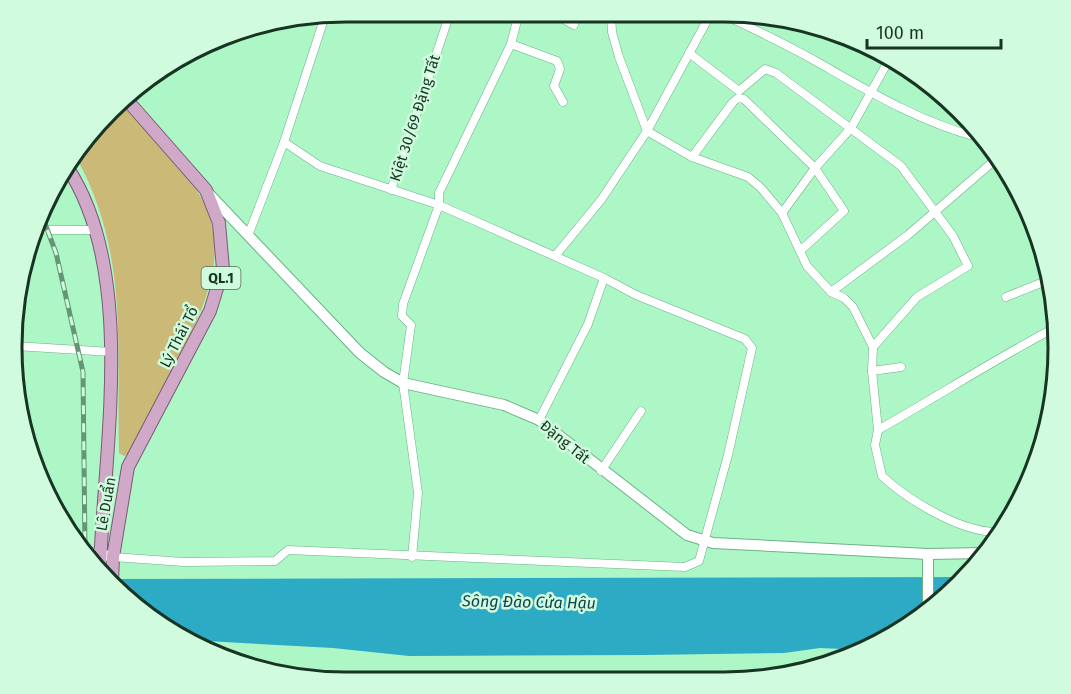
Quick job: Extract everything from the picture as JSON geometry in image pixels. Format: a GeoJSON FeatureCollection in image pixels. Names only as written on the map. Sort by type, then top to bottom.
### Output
{"type":"FeatureCollection","features":[{"type":"Feature","properties":{"kind":"main road","name":"Lý Thái Tổ"},"geometry":{"type":"LineString","coordinates":[[128,467],[210,311],[223,269],[219,223],[206,190],[131,105]]}},
{"type":"Feature","properties":{"kind":"main road","name":"QL.1"},"geometry":{"type":"LineString","coordinates":[[72,174],[80,187],[94,230],[106,282],[112,352],[109,462]]}},
{"type":"Feature","properties":{"kind":"main road"},"geometry":{"type":"LineString","coordinates":[[109,462],[128,467]]}},
{"type":"Feature","properties":{"kind":"main road","name":"Lê Duẩn"},"geometry":{"type":"LineString","coordinates":[[102,559],[109,462]]}},
{"type":"Feature","properties":{"kind":"main road","name":"Lê Duẩn"},"geometry":{"type":"LineString","coordinates":[[102,559],[128,467]]}},
{"type":"Feature","properties":{"kind":"street","name":"Kiệt 30/69 Đặng Tất"},"geometry":{"type":"LineString","coordinates":[[391,190],[447,22]]}},
{"type":"Feature","properties":{"kind":"street"},"geometry":{"type":"LineString","coordinates":[[412,557],[418,493],[403,383],[411,325],[402,316],[403,304],[439,205],[439,193],[511,44],[517,22]]}},
{"type":"Feature","properties":{"kind":"street"},"geometry":{"type":"LineString","coordinates":[[568,22],[573,25]]}},
{"type":"Feature","properties":{"kind":"street"},"geometry":{"type":"LineString","coordinates":[[611,22],[619,57],[647,131],[692,157],[748,177],[782,213],[807,266],[831,292],[853,307],[873,347],[872,371],[878,430],[875,445],[882,476],[892,486],[914,500],[957,522],[990,532]]}},
{"type":"Feature","properties":{"kind":"street"},"geometry":{"type":"LineString","coordinates":[[555,256],[601,200],[647,131],[706,22]]}},
{"type":"Feature","properties":{"kind":"street"},"geometry":{"type":"LineString","coordinates":[[249,233],[284,142],[323,23]]}},
{"type":"Feature","properties":{"kind":"street"},"geometry":{"type":"LineString","coordinates":[[740,23],[789,46],[871,94],[953,131],[970,135]]}},
{"type":"Feature","properties":{"kind":"street"},"geometry":{"type":"LineString","coordinates":[[511,44],[557,61],[560,69],[554,88],[562,102]]}},
{"type":"Feature","properties":{"kind":"street"},"geometry":{"type":"LineString","coordinates":[[689,53],[739,91],[744,99],[815,168],[844,211],[800,251]]}},
{"type":"Feature","properties":{"kind":"street"},"geometry":{"type":"LineString","coordinates":[[782,213],[815,168],[851,128],[886,66]]}},
{"type":"Feature","properties":{"kind":"street"},"geometry":{"type":"LineString","coordinates":[[739,91],[765,69],[776,73],[901,166],[953,236],[968,266],[917,297],[873,347]]}},
{"type":"Feature","properties":{"kind":"street"},"geometry":{"type":"LineString","coordinates":[[692,157],[733,102],[738,98],[744,99]]}},
{"type":"Feature","properties":{"kind":"street"},"geometry":{"type":"LineString","coordinates":[[102,559],[184,562],[275,561],[288,550],[312,550],[412,557],[685,567],[699,561],[728,455],[752,348],[740,335],[636,295],[604,278],[439,205],[320,166],[284,142]]}},
{"type":"Feature","properties":{"kind":"street"},"geometry":{"type":"LineString","coordinates":[[831,292],[934,212],[991,163]]}},
{"type":"Feature","properties":{"kind":"street","name":"Đặng Tất"},"geometry":{"type":"LineString","coordinates":[[206,190],[360,352],[384,372],[403,383],[504,405],[539,420],[671,524],[704,542],[928,554],[974,553]]}},
{"type":"Feature","properties":{"kind":"street"},"geometry":{"type":"LineString","coordinates":[[45,229],[94,230]]}},
{"type":"Feature","properties":{"kind":"street"},"geometry":{"type":"LineString","coordinates":[[539,420],[588,324],[604,278]]}},
{"type":"Feature","properties":{"kind":"street"},"geometry":{"type":"LineString","coordinates":[[1006,297],[1042,283]]}},
{"type":"Feature","properties":{"kind":"street"},"geometry":{"type":"LineString","coordinates":[[878,430],[1048,331]]}},
{"type":"Feature","properties":{"kind":"street"},"geometry":{"type":"LineString","coordinates":[[22,346],[112,352]]}},
{"type":"Feature","properties":{"kind":"street"},"geometry":{"type":"LineString","coordinates":[[872,371],[901,368]]}},
{"type":"Feature","properties":{"kind":"street"},"geometry":{"type":"LineString","coordinates":[[601,471],[641,411]]}},
{"type":"Feature","properties":{"kind":"street"},"geometry":{"type":"LineString","coordinates":[[928,554],[928,599]]}},
{"type":"Feature","properties":{"kind":"shaded area"},"geometry":{"type":"Polygon","coordinates":[[[128,108],[178,163],[197,189],[212,225],[215,246],[209,288],[202,309],[129,454],[124,456],[119,453],[118,337],[112,264],[105,228],[93,192],[79,164],[103,133],[128,108]]]}},
{"type":"Feature","properties":{"kind":"water","name":"Sông Đào Cửa Hậu"},"geometry":{"type":"Polygon","coordinates":[[[952,577],[904,617],[868,638],[842,649],[820,648],[784,653],[409,656],[333,648],[210,641],[167,617],[121,579],[952,577]]]}},
{"type":"Feature","properties":{"kind":"railway"},"geometry":{"type":"LineString","coordinates":[[46,226],[56,253],[83,372],[85,538]]}}]}
